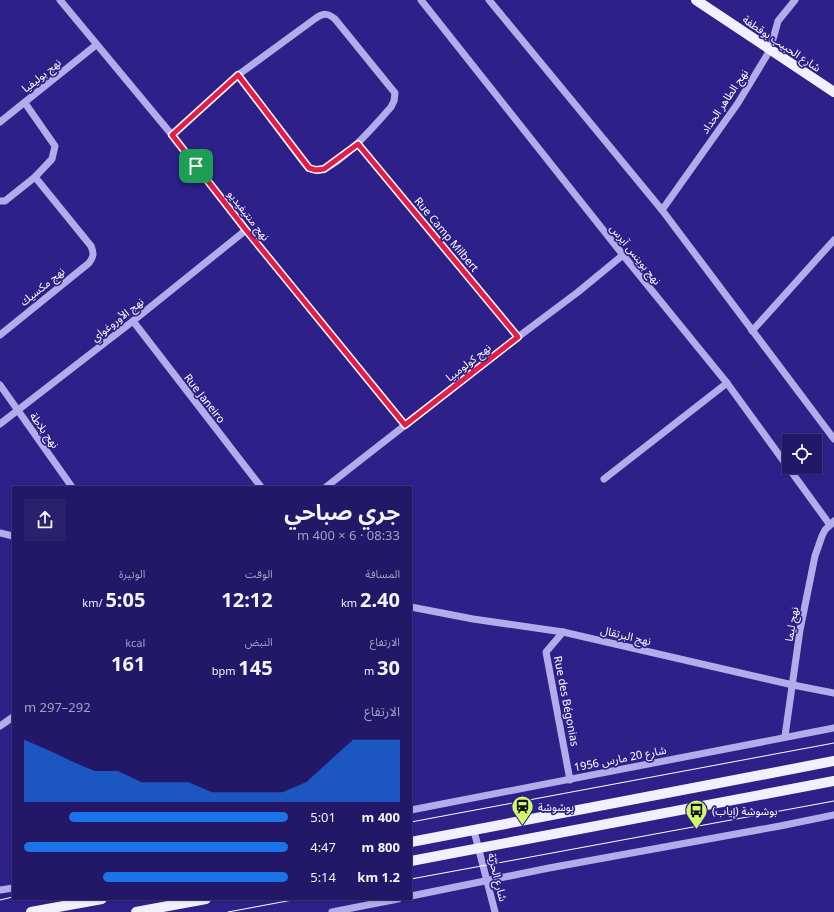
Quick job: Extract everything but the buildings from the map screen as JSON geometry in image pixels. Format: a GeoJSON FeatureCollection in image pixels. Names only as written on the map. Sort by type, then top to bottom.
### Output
{"type":"FeatureCollection","features":[{"type":"Feature","properties":{"kind":"main road","name":"شارع الحبيب بوقطفة"},"geometry":{"type":"LineString","coordinates":[[696,0],[834,92]]}},
{"type":"Feature","properties":{"kind":"main road"},"geometry":{"type":"LineString","coordinates":[[412,842],[834,762]]}},
{"type":"Feature","properties":{"kind":"main road"},"geometry":{"type":"LineString","coordinates":[[412,861],[834,781]]}},
{"type":"Feature","properties":{"kind":"main road"},"geometry":{"type":"LineString","coordinates":[[31,912],[97,900]]}},
{"type":"Feature","properties":{"kind":"main road"},"geometry":{"type":"LineString","coordinates":[[136,912],[201,900]]}},
{"type":"Feature","properties":{"kind":"street","name":"نهج منتيفيديو"},"geometry":{"type":"LineString","coordinates":[[60,0],[172,135],[246,230],[405,425]]}},
{"type":"Feature","properties":{"kind":"street","name":"نهج بوينس آيرس"},"geometry":{"type":"LineString","coordinates":[[421,0],[623,255],[728,382],[832,523]]}},
{"type":"Feature","properties":{"kind":"street"},"geometry":{"type":"LineString","coordinates":[[490,0],[662,210],[834,439]]}},
{"type":"Feature","properties":{"kind":"street","name":"نهج الطاهر الحداد"},"geometry":{"type":"LineString","coordinates":[[662,210],[738,103],[770,50],[778,22],[795,0]]}},
{"type":"Feature","properties":{"kind":"street"},"geometry":{"type":"LineString","coordinates":[[172,135],[238,75],[323,14],[329,14],[335,19],[395,93],[394,101],[391,108],[358,144],[324,169],[316,170],[309,168],[238,75]]}},
{"type":"Feature","properties":{"kind":"street","name":"نهج بوليفيا"},"geometry":{"type":"LineString","coordinates":[[0,122],[96,45]]}},
{"type":"Feature","properties":{"kind":"street"},"geometry":{"type":"LineString","coordinates":[[0,201],[5,201],[35,176],[52,159],[55,146],[25,103]]}},
{"type":"Feature","properties":{"kind":"street","name":"Rue Camp Milbert"},"geometry":{"type":"LineString","coordinates":[[358,144],[518,337]]}},
{"type":"Feature","properties":{"kind":"street","name":"نهج مكسيك"},"geometry":{"type":"LineString","coordinates":[[0,335],[89,262],[93,257],[94,252],[91,246],[35,176]]}},
{"type":"Feature","properties":{"kind":"street","name":"نهج الأوروغواي"},"geometry":{"type":"LineString","coordinates":[[0,424],[133,321],[246,230]]}},
{"type":"Feature","properties":{"kind":"street"},"geometry":{"type":"LineString","coordinates":[[752,331],[834,240]]}},
{"type":"Feature","properties":{"kind":"street","name":"نهج كولومبيا"},"geometry":{"type":"LineString","coordinates":[[327,486],[578,292],[623,255]]}},
{"type":"Feature","properties":{"kind":"street","name":"Rue Janeiro"},"geometry":{"type":"LineString","coordinates":[[133,321],[260,486]]}},
{"type":"Feature","properties":{"kind":"street"},"geometry":{"type":"LineString","coordinates":[[604,479],[728,382]]}},
{"type":"Feature","properties":{"kind":"street","name":"نهج بلاطة"},"geometry":{"type":"LineString","coordinates":[[0,385],[71,486]]}},
{"type":"Feature","properties":{"kind":"street","name":"نهج ليما"},"geometry":{"type":"LineString","coordinates":[[786,736],[800,630],[815,556],[822,536],[832,523]]}},
{"type":"Feature","properties":{"kind":"street"},"geometry":{"type":"LineString","coordinates":[[0,533],[12,536]]}},
{"type":"Feature","properties":{"kind":"street","name":"نهج البرتقال"},"geometry":{"type":"LineString","coordinates":[[412,607],[473,619],[563,632],[834,693]]}},
{"type":"Feature","properties":{"kind":"street","name":"Rue des Bégonias"},"geometry":{"type":"LineString","coordinates":[[563,632],[546,652],[570,780]]}},
{"type":"Feature","properties":{"kind":"street"},"geometry":{"type":"LineString","coordinates":[[0,726],[12,718]]}},
{"type":"Feature","properties":{"kind":"street","name":"شارع 20 مارس 1956"},"geometry":{"type":"LineString","coordinates":[[412,810],[570,780],[786,736],[834,728]]}},
{"type":"Feature","properties":{"kind":"street"},"geometry":{"type":"LineString","coordinates":[[412,896],[549,868],[834,815]]}},
{"type":"Feature","properties":{"kind":"street","name":"شارع الحرّيّة"},"geometry":{"type":"LineString","coordinates":[[474,831],[495,912]]}},
{"type":"Feature","properties":{"kind":"street"},"geometry":{"type":"LineString","coordinates":[[0,890],[12,888]]}},
{"type":"Feature","properties":{"kind":"street"},"geometry":{"type":"LineString","coordinates":[[332,912],[393,900]]}},
{"type":"Feature","properties":{"kind":"tram line"},"geometry":{"type":"LineString","coordinates":[[412,822],[834,743]]}},
{"type":"Feature","properties":{"kind":"tram line"},"geometry":{"type":"LineString","coordinates":[[412,879],[834,801]]}},
{"type":"Feature","properties":{"kind":"tram line"},"geometry":{"type":"LineString","coordinates":[[0,900],[12,897]]}},
{"type":"Feature","properties":{"kind":"tram line"},"geometry":{"type":"LineString","coordinates":[[228,912],[293,900]]}},
{"type":"Feature","properties":{"kind":"place","name":"بوشوشة"},"geometry":{"type":"Point","coordinates":[522,826]}},
{"type":"Feature","properties":{"kind":"place","name":"بوشوشة (إياب)"},"geometry":{"type":"Point","coordinates":[697,830]}},
{"type":"Feature","properties":{"kind":"route"},"geometry":{"type":"LineString","coordinates":[[238,75],[309,168],[316,170],[324,169],[358,144],[518,337],[405,425],[246,230],[196,166],[172,135],[238,75]]}}]}
